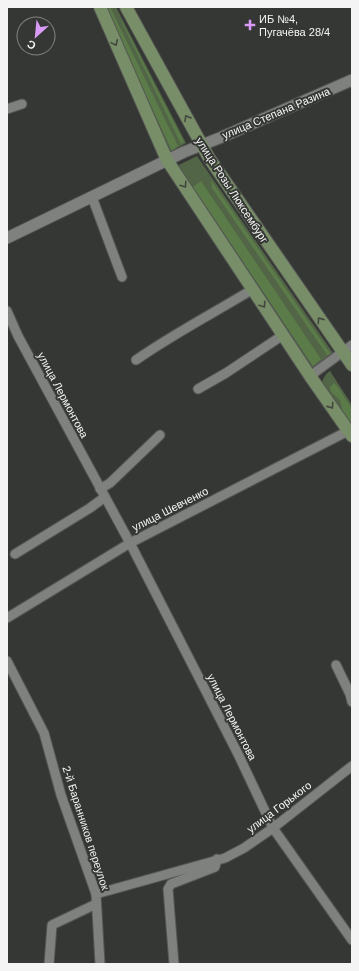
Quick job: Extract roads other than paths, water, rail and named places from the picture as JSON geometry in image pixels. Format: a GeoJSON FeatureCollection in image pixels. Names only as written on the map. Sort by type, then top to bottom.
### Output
{"type":"FeatureCollection","features":[{"type":"Feature","properties":{"kind":"main road"},"geometry":{"type":"LineString","coordinates":[[100,7],[168,160],[310,376],[350,433]]}},
{"type":"Feature","properties":{"kind":"main road","name":"улица Розы Люксембург"},"geometry":{"type":"LineString","coordinates":[[126,7],[201,145],[238,201],[347,348],[352,365]]}},
{"type":"Feature","properties":{"kind":"street","name":"улица Степана Разина"},"geometry":{"type":"LineString","coordinates":[[7,238],[168,160],[352,80]]}},
{"type":"Feature","properties":{"kind":"street"},"geometry":{"type":"LineString","coordinates":[[7,109],[22,104]]}},
{"type":"Feature","properties":{"kind":"street"},"geometry":{"type":"LineString","coordinates":[[92,196],[122,277]]}},
{"type":"Feature","properties":{"kind":"street"},"geometry":{"type":"LineString","coordinates":[[136,360],[171,337],[253,289]]}},
{"type":"Feature","properties":{"kind":"street","name":"улица Лермонтова"},"geometry":{"type":"LineString","coordinates":[[7,311],[18,336],[130,544],[240,758],[273,828],[352,940]]}},
{"type":"Feature","properties":{"kind":"street"},"geometry":{"type":"LineString","coordinates":[[198,389],[283,335]]}},
{"type":"Feature","properties":{"kind":"street"},"geometry":{"type":"LineString","coordinates":[[310,376],[347,348]]}},
{"type":"Feature","properties":{"kind":"street","name":"улица Шевченко"},"geometry":{"type":"LineString","coordinates":[[7,618],[130,544],[350,433]]}},
{"type":"Feature","properties":{"kind":"street"},"geometry":{"type":"LineString","coordinates":[[100,489],[110,483],[160,435]]}},
{"type":"Feature","properties":{"kind":"street"},"geometry":{"type":"LineString","coordinates":[[15,554],[90,508],[105,497]]}},
{"type":"Feature","properties":{"kind":"street","name":"2-й Баранников переулок"},"geometry":{"type":"LineString","coordinates":[[7,661],[44,733],[61,795],[96,894],[100,964]]}},
{"type":"Feature","properties":{"kind":"street"},"geometry":{"type":"LineString","coordinates":[[336,664],[350,694],[352,702]]}},
{"type":"Feature","properties":{"kind":"street","name":"улица Горького"},"geometry":{"type":"LineString","coordinates":[[96,894],[225,858],[244,848],[273,828],[352,766]]}},
{"type":"Feature","properties":{"kind":"street","name":"улица Горького"},"geometry":{"type":"LineString","coordinates":[[174,964],[168,889],[171,884],[216,866],[217,859]]}},
{"type":"Feature","properties":{"kind":"street"},"geometry":{"type":"LineString","coordinates":[[49,964],[52,925],[96,904]]}},
{"type":"Feature","properties":{"kind":"place","name":"ИБ №4, Пугачёва 28/4"},"geometry":{"type":"Point","coordinates":[250,25]}}]}
